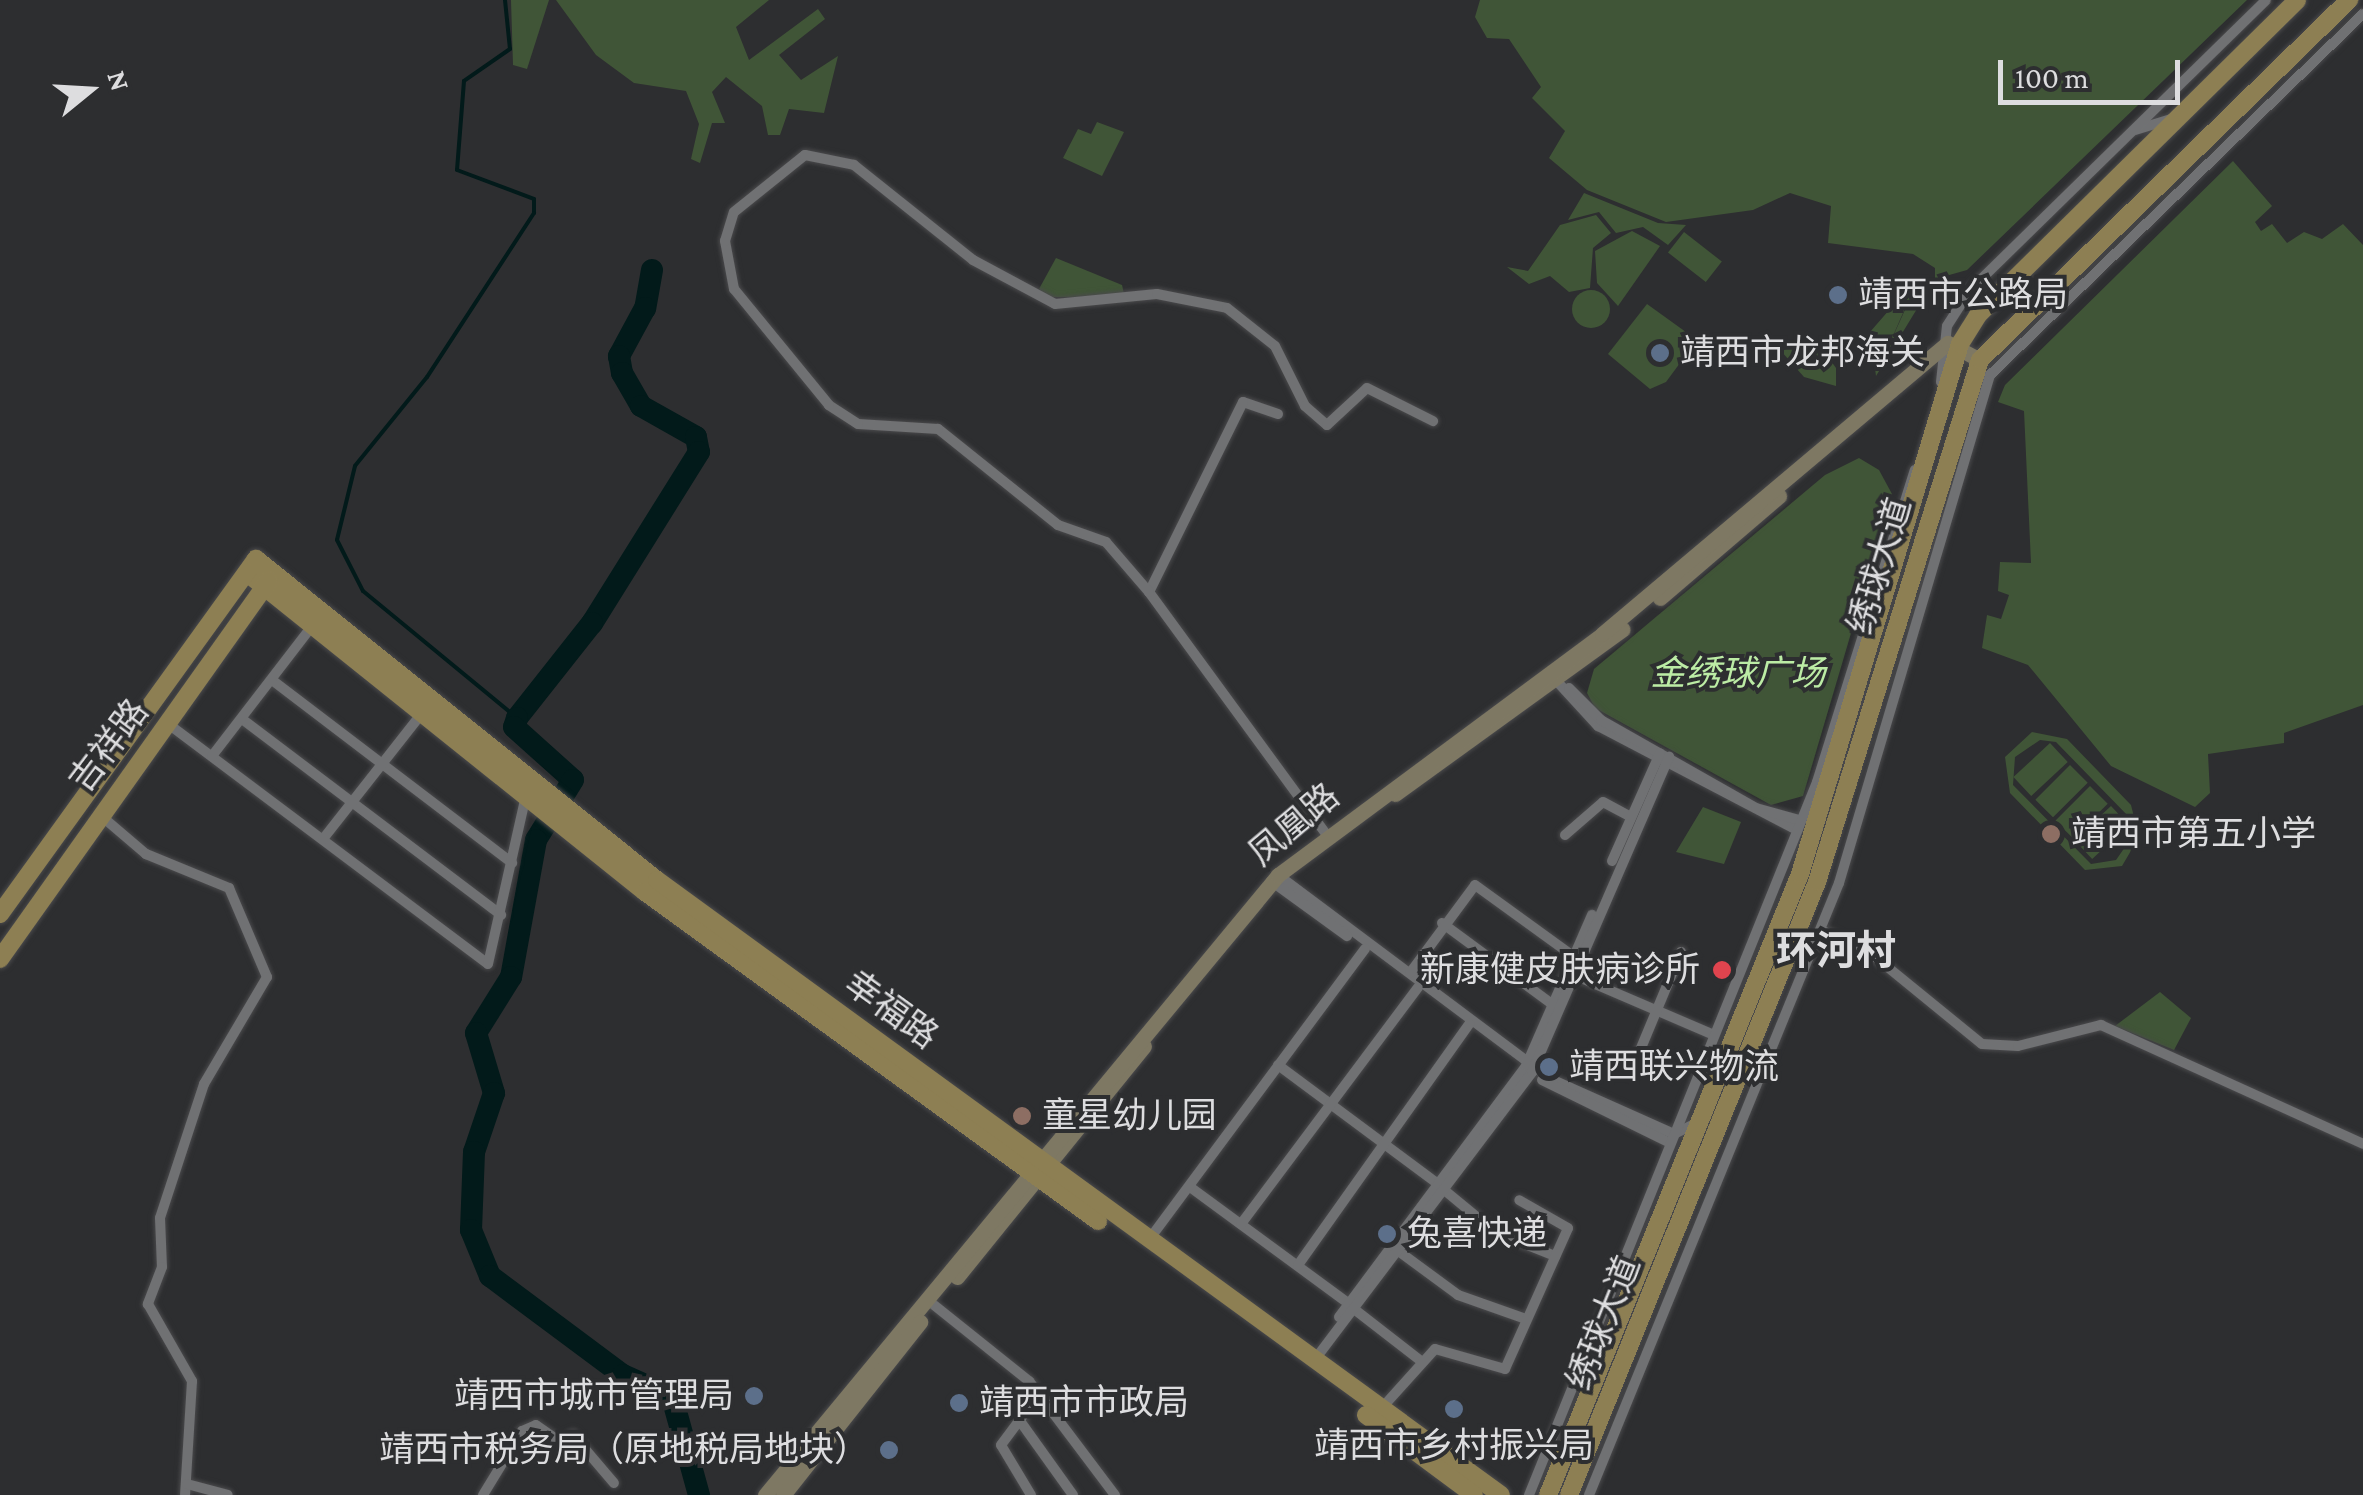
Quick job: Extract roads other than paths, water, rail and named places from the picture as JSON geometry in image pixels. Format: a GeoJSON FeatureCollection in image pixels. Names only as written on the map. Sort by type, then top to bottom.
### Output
{"type":"FeatureCollection","features":[{"type":"Feature","properties":{"kind":"main road","name":"绣球大道"},"geometry":{"type":"LineString","coordinates":[[1548,1495],[1697,1123],[1770,953],[1840,757],[1951,352],[2139,152],[2296,0]]}},
{"type":"Feature","properties":{"kind":"main road","name":"绣球大道"},"geometry":{"type":"LineString","coordinates":[[1570,1495],[1817,882],[1977,367],[2163,178],[2349,0]]}},
{"type":"Feature","properties":{"kind":"main road"},"geometry":{"type":"LineString","coordinates":[[2139,152],[2163,178]]}},
{"type":"Feature","properties":{"kind":"main road"},"geometry":{"type":"LineString","coordinates":[[1951,352],[1977,367]]}},
{"type":"Feature","properties":{"kind":"main road","name":"凤凰路"},"geometry":{"type":"LineString","coordinates":[[1278,881],[1555,675],[1951,352]]}},
{"type":"Feature","properties":{"kind":"main road","name":"幸福路"},"geometry":{"type":"LineString","coordinates":[[251,566],[538,799]]}},
{"type":"Feature","properties":{"kind":"main road","name":"吉祥路"},"geometry":{"type":"LineString","coordinates":[[0,914],[85,790],[251,566]]}},
{"type":"Feature","properties":{"kind":"main road","name":"幸福路"},"geometry":{"type":"LineString","coordinates":[[270,580],[312,625],[423,712],[1474,1495]]}},
{"type":"Feature","properties":{"kind":"main road","name":"吉祥路"},"geometry":{"type":"LineString","coordinates":[[0,960],[99,814],[270,580]]}},
{"type":"Feature","properties":{"kind":"main road","name":"凤凰路"},"geometry":{"type":"LineString","coordinates":[[765,1495],[1278,881],[1326,834],[1555,675]]}},
{"type":"Feature","properties":{"kind":"main road"},"geometry":{"type":"LineString","coordinates":[[85,790],[99,814]]}},
{"type":"Feature","properties":{"kind":"main road","name":"凤凰路"},"geometry":{"type":"LineString","coordinates":[[783,1495],[1039,1170]]}},
{"type":"Feature","properties":{"kind":"main road","name":"幸福路"},"geometry":{"type":"LineString","coordinates":[[1039,1170],[1501,1495]]}},
{"type":"Feature","properties":{"kind":"street"},"geometry":{"type":"LineString","coordinates":[[1529,1495],[1798,825],[1970,290],[2266,0]]}},
{"type":"Feature","properties":{"kind":"street"},"geometry":{"type":"LineString","coordinates":[[1589,1495],[1821,930],[1990,375],[2363,14]]}},
{"type":"Feature","properties":{"kind":"street"},"geometry":{"type":"LineString","coordinates":[[2303,46],[2324,52]]}},
{"type":"Feature","properties":{"kind":"street"},"geometry":{"type":"LineString","coordinates":[[2263,84],[2283,93]]}},
{"type":"Feature","properties":{"kind":"street"},"geometry":{"type":"LineString","coordinates":[[2230,116],[2248,127]]}},
{"type":"Feature","properties":{"kind":"street"},"geometry":{"type":"LineString","coordinates":[[2132,131],[2172,119]]}},
{"type":"Feature","properties":{"kind":"street"},"geometry":{"type":"LineString","coordinates":[[1326,834],[1149,592],[1106,542],[1058,525],[938,430],[858,424],[830,405],[734,290],[725,241],[734,212],[805,155],[854,165],[986,269],[1054,304],[1157,294],[1227,308],[1276,346],[1304,406],[1326,425],[1367,388],[1433,421]]}},
{"type":"Feature","properties":{"kind":"street"},"geometry":{"type":"LineString","coordinates":[[1149,592],[1243,402],[1278,414]]}},
{"type":"Feature","properties":{"kind":"street"},"geometry":{"type":"LineString","coordinates":[[212,756],[312,625]]}},
{"type":"Feature","properties":{"kind":"street"},"geometry":{"type":"LineString","coordinates":[[1885,664],[1909,650]]}},
{"type":"Feature","properties":{"kind":"street"},"geometry":{"type":"LineString","coordinates":[[1555,675],[1591,722],[1756,808],[1798,825]]}},
{"type":"Feature","properties":{"kind":"street"},"geometry":{"type":"LineString","coordinates":[[272,680],[512,863]]}},
{"type":"Feature","properties":{"kind":"street"},"geometry":{"type":"LineString","coordinates":[[324,839],[423,712]]}},
{"type":"Feature","properties":{"kind":"street"},"geometry":{"type":"LineString","coordinates":[[242,719],[501,915]]}},
{"type":"Feature","properties":{"kind":"street"},"geometry":{"type":"LineString","coordinates":[[166,722],[481,962],[492,960],[512,863],[538,799]]}},
{"type":"Feature","properties":{"kind":"street"},"geometry":{"type":"LineString","coordinates":[[1531,1066],[1552,1004],[1630,816],[1663,758]]}},
{"type":"Feature","properties":{"kind":"street"},"geometry":{"type":"LineString","coordinates":[[1352,1307],[1531,1066],[1574,975],[1663,758]]}},
{"type":"Feature","properties":{"kind":"street"},"geometry":{"type":"LineString","coordinates":[[1565,835],[1604,802],[1630,816]]}},
{"type":"Feature","properties":{"kind":"street"},"geometry":{"type":"LineString","coordinates":[[99,814],[146,854],[229,888],[267,977],[204,1084],[160,1218],[162,1267],[148,1304],[192,1381],[186,1490],[228,1495]]}},
{"type":"Feature","properties":{"kind":"street"},"geometry":{"type":"LineString","coordinates":[[1278,881],[1365,949],[1531,1066],[1672,1139]]}},
{"type":"Feature","properties":{"kind":"street"},"geometry":{"type":"LineString","coordinates":[[1278,881],[1410,972],[1531,1066]]}},
{"type":"Feature","properties":{"kind":"street"},"geometry":{"type":"LineString","coordinates":[[1410,972],[1460,895],[1480,886],[1573,956]]}},
{"type":"Feature","properties":{"kind":"street"},"geometry":{"type":"LineString","coordinates":[[1442,923],[1552,1004]]}},
{"type":"Feature","properties":{"kind":"street"},"geometry":{"type":"LineString","coordinates":[[1821,930],[1874,956],[1982,1044],[2018,1046],[2101,1025],[2363,1144]]}},
{"type":"Feature","properties":{"kind":"street"},"geometry":{"type":"LineString","coordinates":[[1147,1243],[1365,949]]}},
{"type":"Feature","properties":{"kind":"street"},"geometry":{"type":"LineString","coordinates":[[1631,1072],[1681,952]]}},
{"type":"Feature","properties":{"kind":"street"},"geometry":{"type":"LineString","coordinates":[[1743,970],[1770,953]]}},
{"type":"Feature","properties":{"kind":"street"},"geometry":{"type":"LineString","coordinates":[[1574,975],[1714,1035]]}},
{"type":"Feature","properties":{"kind":"street"},"geometry":{"type":"LineString","coordinates":[[1241,1224],[1418,987]]}},
{"type":"Feature","properties":{"kind":"street"},"geometry":{"type":"LineString","coordinates":[[1298,1265],[1468,1024]]}},
{"type":"Feature","properties":{"kind":"street"},"geometry":{"type":"LineString","coordinates":[[1708,1049],[1734,1035]]}},
{"type":"Feature","properties":{"kind":"street"},"geometry":{"type":"LineString","coordinates":[[1278,1065],[1503,1237],[1555,1256]]}},
{"type":"Feature","properties":{"kind":"street"},"geometry":{"type":"LineString","coordinates":[[1737,1082],[1762,1074]]}},
{"type":"Feature","properties":{"kind":"street"},"geometry":{"type":"LineString","coordinates":[[1672,1139],[1697,1123]]}},
{"type":"Feature","properties":{"kind":"street"},"geometry":{"type":"LineString","coordinates":[[1190,1186],[1421,1362]]}},
{"type":"Feature","properties":{"kind":"street"},"geometry":{"type":"LineString","coordinates":[[1310,1361],[1397,1250],[1440,1187]]}},
{"type":"Feature","properties":{"kind":"street"},"geometry":{"type":"LineString","coordinates":[[1380,1410],[1421,1362],[1442,1348],[1502,1372],[1555,1256],[1566,1222],[1520,1200]]}},
{"type":"Feature","properties":{"kind":"street"},"geometry":{"type":"LineString","coordinates":[[1628,1251],[1650,1243]]}},
{"type":"Feature","properties":{"kind":"street"},"geometry":{"type":"LineString","coordinates":[[1397,1250],[1458,1296],[1526,1320]]}},
{"type":"Feature","properties":{"kind":"street"},"geometry":{"type":"LineString","coordinates":[[1667,1256],[1689,1252]]}},
{"type":"Feature","properties":{"kind":"street"},"geometry":{"type":"LineString","coordinates":[[934,1305],[1038,1394],[1115,1495]]}},
{"type":"Feature","properties":{"kind":"street"},"geometry":{"type":"LineString","coordinates":[[1582,1360],[1610,1342]]}},
{"type":"Feature","properties":{"kind":"street"},"geometry":{"type":"LineString","coordinates":[[1618,1376],[1642,1366]]}},
{"type":"Feature","properties":{"kind":"street"},"geometry":{"type":"LineString","coordinates":[[1031,1495],[1000,1450],[1038,1394]]}},
{"type":"Feature","properties":{"kind":"street"},"geometry":{"type":"LineString","coordinates":[[1020,1421],[1074,1495]]}},
{"type":"Feature","properties":{"kind":"street"},"geometry":{"type":"LineString","coordinates":[[483,1495],[527,1426],[560,1442],[574,1435],[614,1483]]}},
{"type":"Feature","properties":{"kind":"waterway"},"geometry":{"type":"LineString","coordinates":[[505,0],[510,49],[464,81],[457,170],[534,199],[534,213],[427,377],[355,466],[337,540],[363,591],[517,718]]}},
{"type":"Feature","properties":{"kind":"waterway"},"geometry":{"type":"LineString","coordinates":[[652,270],[645,308],[619,356],[622,373],[641,406],[696,437],[699,452],[592,623],[514,727],[573,780],[536,840],[511,977],[476,1033],[494,1093],[474,1152],[471,1230],[490,1276],[623,1375],[672,1397],[699,1495]]}},
{"type":"Feature","properties":{"kind":"place","name":"靖西市公路局"},"geometry":{"type":"Point","coordinates":[1838,295]}},
{"type":"Feature","properties":{"kind":"place","name":"靖西市龙邦海关"},"geometry":{"type":"Point","coordinates":[1660,353]}},
{"type":"Feature","properties":{"kind":"place","name":"靖西市第五小学"},"geometry":{"type":"Point","coordinates":[2051,834]}},
{"type":"Feature","properties":{"kind":"place","name":"新康健皮肤病诊所"},"geometry":{"type":"Point","coordinates":[1722,970]}},
{"type":"Feature","properties":{"kind":"place","name":"靖西联兴物流"},"geometry":{"type":"Point","coordinates":[1549,1067]}},
{"type":"Feature","properties":{"kind":"place","name":"童星幼儿园"},"geometry":{"type":"Point","coordinates":[1022,1116]}},
{"type":"Feature","properties":{"kind":"place","name":"兔喜快递"},"geometry":{"type":"Point","coordinates":[1387,1234]}},
{"type":"Feature","properties":{"kind":"place","name":"靖西市城市管理局"},"geometry":{"type":"Point","coordinates":[754,1396]}},
{"type":"Feature","properties":{"kind":"place","name":"靖西市市政局"},"geometry":{"type":"Point","coordinates":[959,1403]}},
{"type":"Feature","properties":{"kind":"place","name":"靖西市乡村振兴局"},"geometry":{"type":"Point","coordinates":[1454,1409]}},
{"type":"Feature","properties":{"kind":"place","name":"靖西市税务局（原地税局地块）"},"geometry":{"type":"Point","coordinates":[889,1450]}},
{"type":"Feature","properties":{"kind":"district","name":"环河村"},"geometry":{"type":"Point","coordinates":[1836,951]}},
{"type":"Feature","properties":{"kind":"park label","name":"金绣球广场"},"geometry":{"type":"Point","coordinates":[1738,674]}}]}
